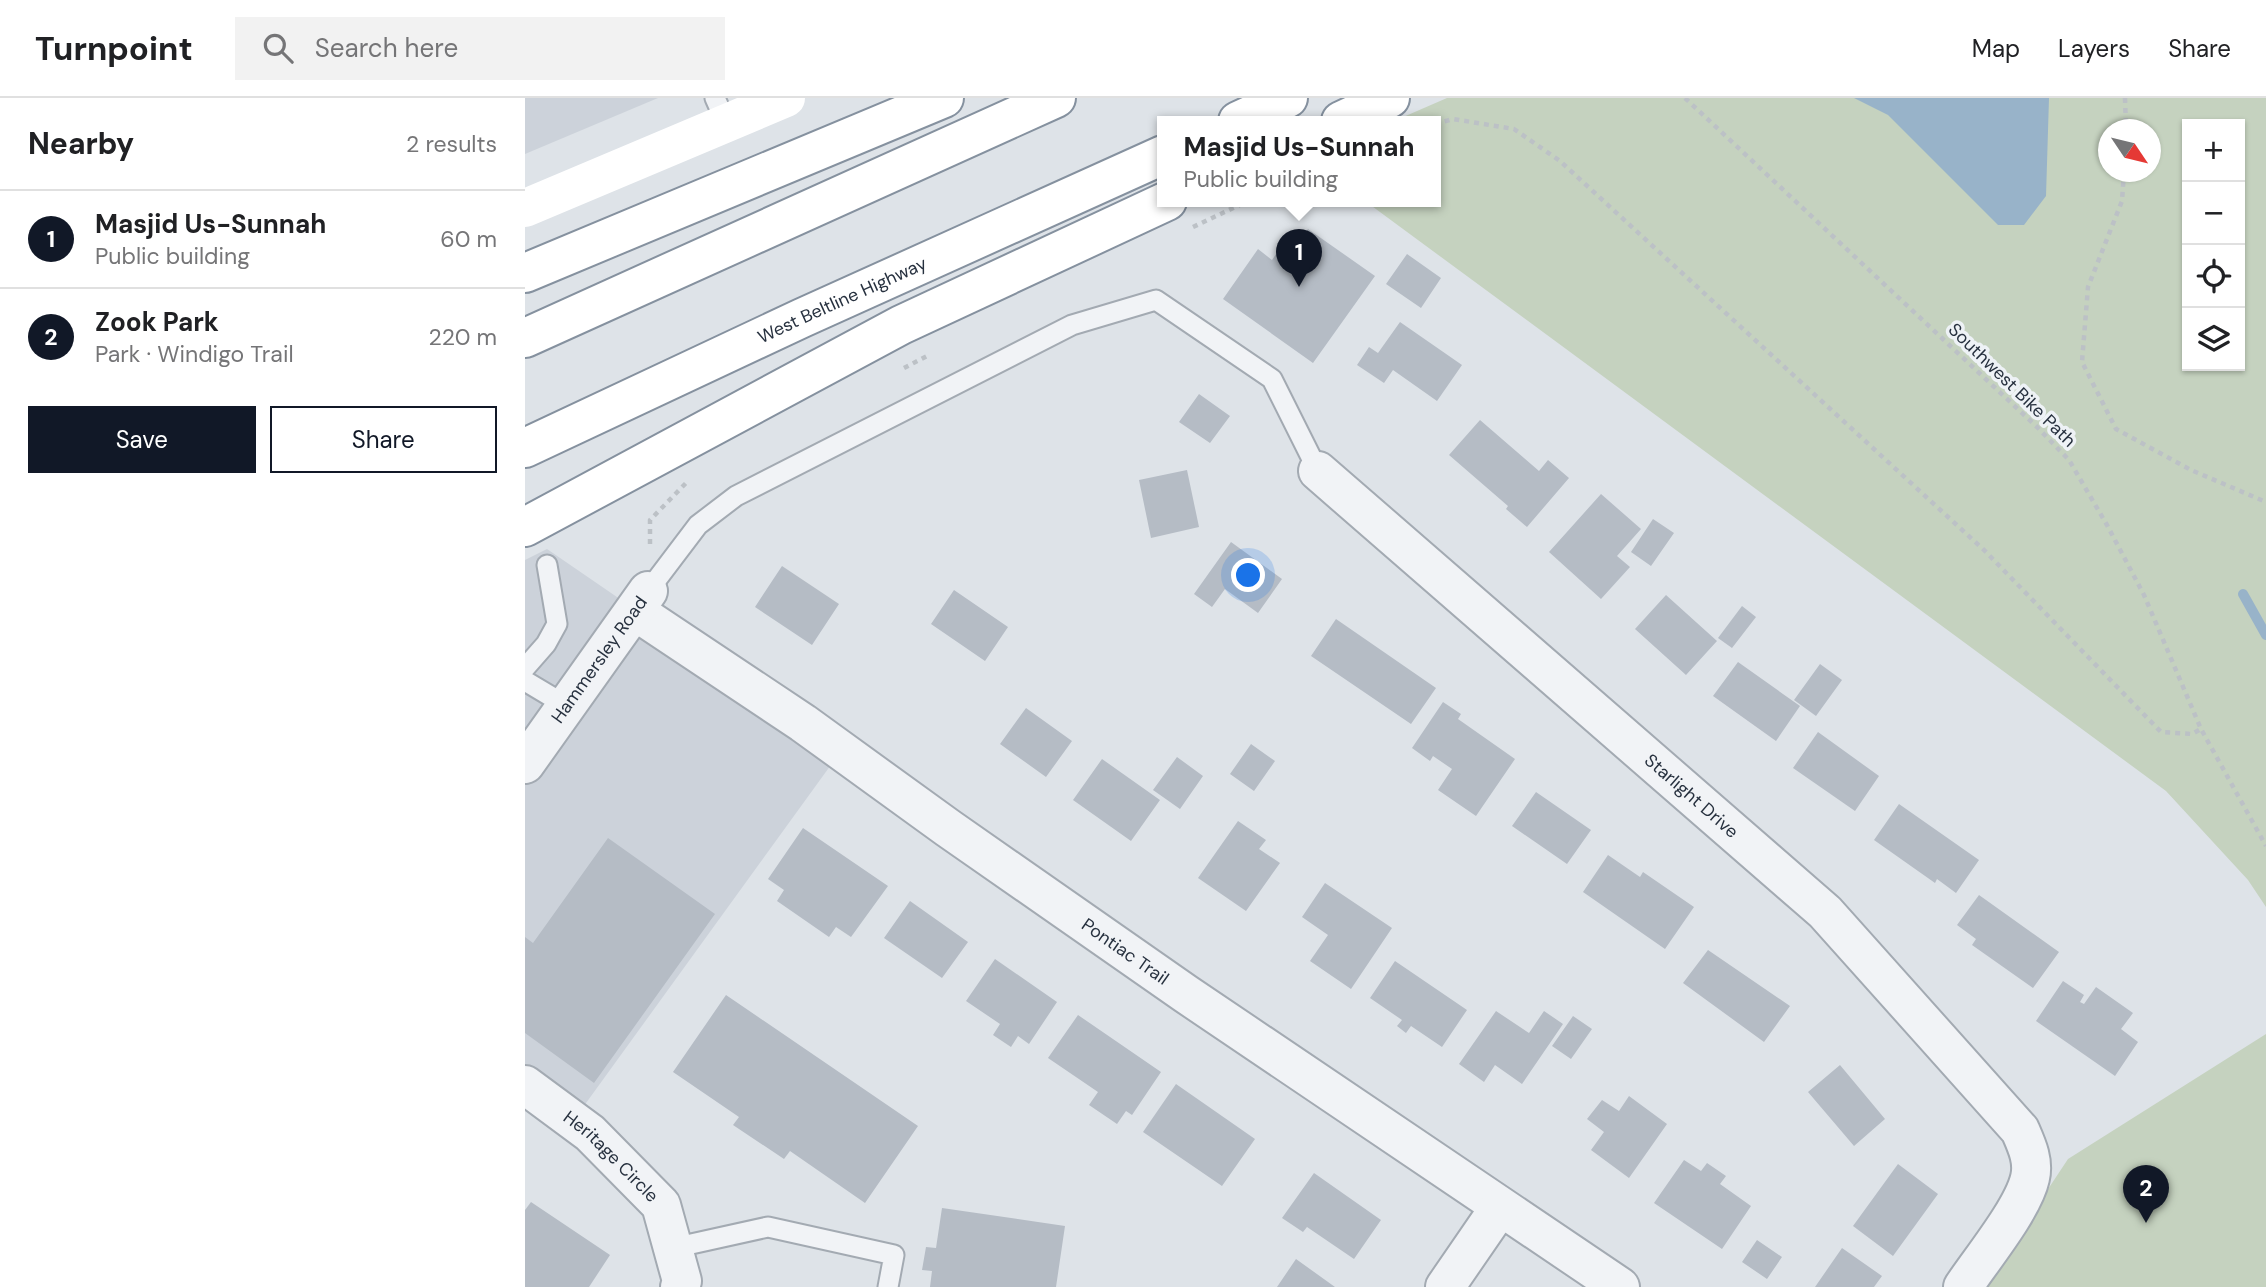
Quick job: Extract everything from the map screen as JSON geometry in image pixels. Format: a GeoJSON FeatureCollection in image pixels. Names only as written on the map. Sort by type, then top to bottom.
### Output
{"type":"FeatureCollection","features":[{"type":"Feature","properties":{"kind":"main road"},"geometry":{"type":"LineString","coordinates":[[525,208],[721,111],[786,98]]}},
{"type":"Feature","properties":{"kind":"main road"},"geometry":{"type":"LineString","coordinates":[[525,273],[944,98]]}},
{"type":"Feature","properties":{"kind":"main road"},"geometry":{"type":"LineString","coordinates":[[525,338],[1056,98]]}},
{"type":"Feature","properties":{"kind":"main road"},"geometry":{"type":"LineString","coordinates":[[1249,116],[1288,98]]}},
{"type":"Feature","properties":{"kind":"main road"},"geometry":{"type":"LineString","coordinates":[[1352,116],[1390,98]]}},
{"type":"Feature","properties":{"kind":"main road","name":"West Beltline Highway"},"geometry":{"type":"LineString","coordinates":[[525,448],[801,318],[1157,158]]}},
{"type":"Feature","properties":{"kind":"main road"},"geometry":{"type":"LineString","coordinates":[[525,527],[901,325],[1176,216]]}},
{"type":"Feature","properties":{"kind":"street","name":"Starlight Drive"},"geometry":{"type":"LineString","coordinates":[[1318,471],[1825,912],[2020,1130],[2030,1153],[2031,1177],[2021,1201],[1963,1287]]}},
{"type":"Feature","properties":{"kind":"street","name":"Hammersley Road"},"geometry":{"type":"LineString","coordinates":[[525,764],[641,601]]}},
{"type":"Feature","properties":{"kind":"street","name":"Pontiac Trail"},"geometry":{"type":"LineString","coordinates":[[641,601],[948,828],[1152,970],[1620,1287]]}},
{"type":"Feature","properties":{"kind":"street","name":"Heritage Circle"},"geometry":{"type":"LineString","coordinates":[[525,1085],[590,1133],[661,1205],[683,1281],[680,1287]]}},
{"type":"Feature","properties":{"kind":"street"},"geometry":{"type":"LineString","coordinates":[[1444,1287],[1500,1207]]}},
{"type":"Feature","properties":{"kind":"lane"},"geometry":{"type":"LineString","coordinates":[[641,601],[698,525],[736,496],[1072,325],[1156,300],[1272,379],[1318,471]]}},
{"type":"Feature","properties":{"kind":"lane"},"geometry":{"type":"LineString","coordinates":[[525,668],[546,645],[557,624],[547,565]]}},
{"type":"Feature","properties":{"kind":"lane"},"geometry":{"type":"LineString","coordinates":[[525,681],[567,706]]}},
{"type":"Feature","properties":{"kind":"lane"},"geometry":{"type":"LineString","coordinates":[[673,1248],[768,1227],[894,1255],[888,1287]]}},
{"type":"Feature","properties":{"kind":"path","name":"Southwest Bike Path"},"geometry":{"type":"LineString","coordinates":[[1685,98],[1825,227],[2069,460],[2144,595],[2201,729],[2266,846]]}},
{"type":"Feature","properties":{"kind":"path"},"geometry":{"type":"LineString","coordinates":[[2125,98],[2126,119]]}},
{"type":"Feature","properties":{"kind":"path"},"geometry":{"type":"LineString","coordinates":[[1441,123],[1453,119],[1514,129],[1560,161],[1984,550],[2161,732],[2192,734],[2201,729]]}},
{"type":"Feature","properties":{"kind":"path"},"geometry":{"type":"LineString","coordinates":[[2124,182],[2123,201],[2088,287],[2082,362],[2116,429],[2191,470],[2266,502]]}},
{"type":"Feature","properties":{"kind":"path"},"geometry":{"type":"LineString","coordinates":[[1176,216],[1219,207]]}},
{"type":"Feature","properties":{"kind":"path"},"geometry":{"type":"LineString","coordinates":[[897,372],[934,352]]}},
{"type":"Feature","properties":{"kind":"path"},"geometry":{"type":"LineString","coordinates":[[641,601],[650,520],[688,481]]}},
{"type":"Feature","properties":{"kind":"shaded area"},"geometry":{"type":"Polygon","coordinates":[[[525,98],[658,98],[525,154],[525,98]]]}},
{"type":"Feature","properties":{"kind":"shaded area"},"geometry":{"type":"Polygon","coordinates":[[[547,549],[841,751],[573,1121],[525,1085],[525,560],[547,549]]]}},
{"type":"Feature","properties":{"kind":"green space"},"geometry":{"type":"Polygon","coordinates":[[[1447,98],[2266,98],[2266,907],[2248,880],[2166,791],[1373,207],[1441,207],[1441,116],[1406,116],[1447,98]]]}},
{"type":"Feature","properties":{"kind":"green space"},"geometry":{"type":"Polygon","coordinates":[[[2266,1034],[2266,1287],[1983,1287],[2068,1159],[2266,1034]]]}},
{"type":"Feature","properties":{"kind":"water"},"geometry":{"type":"Polygon","coordinates":[[[1854,98],[2049,98],[2046,196],[2024,225],[1998,225],[1888,115],[1854,98]]]}},
{"type":"Feature","properties":{"kind":"building"},"geometry":{"type":"Polygon","coordinates":[[[1308,229],[1375,276],[1313,363],[1223,299],[1258,249],[1272,260],[1287,238],[1297,245],[1308,229]]]}},
{"type":"Feature","properties":{"kind":"building"},"geometry":{"type":"Polygon","coordinates":[[[1407,254],[1441,278],[1421,308],[1386,284],[1407,254]]]}},
{"type":"Feature","properties":{"kind":"building"},"geometry":{"type":"Polygon","coordinates":[[[1400,322],[1462,365],[1437,401],[1393,370],[1384,383],[1357,365],[1369,347],[1378,353],[1400,322]]]}},
{"type":"Feature","properties":{"kind":"building"},"geometry":{"type":"Polygon","coordinates":[[[1199,394],[1230,416],[1210,443],[1179,422],[1199,394]]]}},
{"type":"Feature","properties":{"kind":"building"},"geometry":{"type":"Polygon","coordinates":[[[1480,420],[1539,471],[1548,460],[1569,478],[1527,527],[1506,509],[1508,506],[1449,455],[1480,420]]]}},
{"type":"Feature","properties":{"kind":"building"},"geometry":{"type":"Polygon","coordinates":[[[1187,470],[1199,527],[1151,538],[1139,480],[1187,470]]]}},
{"type":"Feature","properties":{"kind":"building"},"geometry":{"type":"Polygon","coordinates":[[[1601,494],[1641,529],[1617,556],[1630,567],[1601,599],[1549,552],[1601,494]]]}},
{"type":"Feature","properties":{"kind":"building"},"geometry":{"type":"Polygon","coordinates":[[[1653,519],[1674,533],[1651,566],[1631,552],[1653,519]]]}},
{"type":"Feature","properties":{"kind":"building"},"geometry":{"type":"Polygon","coordinates":[[[1231,542],[1282,579],[1258,613],[1225,589],[1212,607],[1194,594],[1231,542]]]}},
{"type":"Feature","properties":{"kind":"building"},"geometry":{"type":"Polygon","coordinates":[[[782,566],[839,604],[812,645],[755,607],[782,566]]]}},
{"type":"Feature","properties":{"kind":"building"},"geometry":{"type":"Polygon","coordinates":[[[954,590],[1008,627],[985,661],[931,624],[954,590]]]}},
{"type":"Feature","properties":{"kind":"building"},"geometry":{"type":"Polygon","coordinates":[[[1666,595],[1717,641],[1686,675],[1635,629],[1666,595]]]}},
{"type":"Feature","properties":{"kind":"building"},"geometry":{"type":"Polygon","coordinates":[[[1742,606],[1756,617],[1732,648],[1718,638],[1742,606]]]}},
{"type":"Feature","properties":{"kind":"building"},"geometry":{"type":"Polygon","coordinates":[[[1336,619],[1436,688],[1411,724],[1311,656],[1336,619]]]}},
{"type":"Feature","properties":{"kind":"building"},"geometry":{"type":"Polygon","coordinates":[[[1738,662],[1800,706],[1776,741],[1713,696],[1738,662]]]}},
{"type":"Feature","properties":{"kind":"building"},"geometry":{"type":"Polygon","coordinates":[[[1820,664],[1842,680],[1816,716],[1794,700],[1820,664]]]}},
{"type":"Feature","properties":{"kind":"building"},"geometry":{"type":"Polygon","coordinates":[[[1443,702],[1461,714],[1458,719],[1515,759],[1476,816],[1438,790],[1452,769],[1433,756],[1430,761],[1412,748],[1443,702]]]}},
{"type":"Feature","properties":{"kind":"building"},"geometry":{"type":"Polygon","coordinates":[[[1026,708],[1072,741],[1046,777],[1000,744],[1026,708]]]}},
{"type":"Feature","properties":{"kind":"building"},"geometry":{"type":"Polygon","coordinates":[[[1818,732],[1879,776],[1855,811],[1793,768],[1818,732]]]}},
{"type":"Feature","properties":{"kind":"building"},"geometry":{"type":"Polygon","coordinates":[[[1251,744],[1275,761],[1254,791],[1230,774],[1251,744]]]}},
{"type":"Feature","properties":{"kind":"building"},"geometry":{"type":"Polygon","coordinates":[[[1177,757],[1203,776],[1180,809],[1153,790],[1177,757]]]}},
{"type":"Feature","properties":{"kind":"building"},"geometry":{"type":"Polygon","coordinates":[[[1102,759],[1160,800],[1131,841],[1073,800],[1102,759]]]}},
{"type":"Feature","properties":{"kind":"building"},"geometry":{"type":"Polygon","coordinates":[[[1536,792],[1591,830],[1567,864],[1512,826],[1536,792]]]}},
{"type":"Feature","properties":{"kind":"building"},"geometry":{"type":"Polygon","coordinates":[[[1899,804],[1979,860],[1956,893],[1937,879],[1935,883],[1874,840],[1899,804]]]}},
{"type":"Feature","properties":{"kind":"building"},"geometry":{"type":"Polygon","coordinates":[[[1238,821],[1266,840],[1259,849],[1280,863],[1246,911],[1198,878],[1238,821]]]}},
{"type":"Feature","properties":{"kind":"building"},"geometry":{"type":"Polygon","coordinates":[[[803,828],[888,886],[851,937],[836,927],[829,937],[777,901],[784,890],[768,879],[803,828]]]}},
{"type":"Feature","properties":{"kind":"building"},"geometry":{"type":"Polygon","coordinates":[[[608,838],[715,914],[594,1083],[525,1033],[525,937],[533,943],[608,838]]]}},
{"type":"Feature","properties":{"kind":"building"},"geometry":{"type":"Polygon","coordinates":[[[1608,855],[1640,877],[1643,872],[1694,907],[1665,949],[1583,892],[1608,855]]]}},
{"type":"Feature","properties":{"kind":"building"},"geometry":{"type":"Polygon","coordinates":[[[1325,883],[1392,928],[1351,989],[1310,961],[1328,935],[1302,917],[1325,883]]]}},
{"type":"Feature","properties":{"kind":"building"},"geometry":{"type":"Polygon","coordinates":[[[1979,895],[2059,952],[2033,988],[1972,945],[1976,939],[1957,925],[1979,895]]]}},
{"type":"Feature","properties":{"kind":"building"},"geometry":{"type":"Polygon","coordinates":[[[910,901],[968,942],[942,978],[884,938],[910,901]]]}},
{"type":"Feature","properties":{"kind":"building"},"geometry":{"type":"Polygon","coordinates":[[[1708,950],[1790,1006],[1764,1042],[1683,983],[1708,950]]]}},
{"type":"Feature","properties":{"kind":"building"},"geometry":{"type":"Polygon","coordinates":[[[995,959],[1057,1002],[1029,1044],[1018,1036],[1011,1047],[993,1035],[1000,1024],[966,1001],[995,959]]]}},
{"type":"Feature","properties":{"kind":"building"},"geometry":{"type":"Polygon","coordinates":[[[1395,961],[1467,1010],[1442,1047],[1411,1026],[1406,1033],[1397,1026],[1402,1020],[1370,998],[1395,961]]]}},
{"type":"Feature","properties":{"kind":"building"},"geometry":{"type":"Polygon","coordinates":[[[2063,981],[2084,995],[2080,1002],[2084,1004],[2096,987],[2133,1013],[2121,1029],[2138,1042],[2115,1076],[2036,1021],[2063,981]]]}},
{"type":"Feature","properties":{"kind":"building"},"geometry":{"type":"Polygon","coordinates":[[[726,995],[918,1126],[865,1203],[790,1151],[784,1159],[733,1125],[739,1117],[673,1072],[726,995]]]}},
{"type":"Feature","properties":{"kind":"building"},"geometry":{"type":"Polygon","coordinates":[[[1496,1011],[1529,1033],[1544,1011],[1563,1024],[1522,1084],[1495,1065],[1484,1082],[1459,1064],[1496,1011]]]}},
{"type":"Feature","properties":{"kind":"building"},"geometry":{"type":"Polygon","coordinates":[[[1078,1015],[1161,1072],[1132,1115],[1126,1111],[1117,1124],[1089,1105],[1098,1092],[1048,1058],[1078,1015]]]}},
{"type":"Feature","properties":{"kind":"building"},"geometry":{"type":"Polygon","coordinates":[[[1573,1016],[1592,1029],[1571,1059],[1552,1046],[1573,1016]]]}},
{"type":"Feature","properties":{"kind":"building"},"geometry":{"type":"Polygon","coordinates":[[[1840,1065],[1885,1119],[1854,1146],[1808,1092],[1840,1065]]]}},
{"type":"Feature","properties":{"kind":"building"},"geometry":{"type":"Polygon","coordinates":[[[1176,1084],[1255,1139],[1222,1186],[1143,1132],[1176,1084]]]}},
{"type":"Feature","properties":{"kind":"building"},"geometry":{"type":"Polygon","coordinates":[[[1629,1096],[1667,1124],[1629,1178],[1591,1150],[1604,1132],[1587,1119],[1602,1100],[1619,1111],[1629,1096]]]}},
{"type":"Feature","properties":{"kind":"building"},"geometry":{"type":"Polygon","coordinates":[[[1684,1160],[1701,1171],[1707,1163],[1726,1176],[1720,1184],[1751,1206],[1722,1249],[1654,1203],[1684,1160]]]}},
{"type":"Feature","properties":{"kind":"building"},"geometry":{"type":"Polygon","coordinates":[[[1898,1164],[1938,1194],[1893,1256],[1853,1226],[1898,1164]]]}},
{"type":"Feature","properties":{"kind":"building"},"geometry":{"type":"Polygon","coordinates":[[[1314,1173],[1381,1220],[1354,1259],[1307,1227],[1303,1232],[1282,1218],[1314,1173]]]}},
{"type":"Feature","properties":{"kind":"building"},"geometry":{"type":"Polygon","coordinates":[[[531,1202],[610,1255],[589,1287],[525,1287],[525,1210],[531,1202]]]}},
{"type":"Feature","properties":{"kind":"building"},"geometry":{"type":"Polygon","coordinates":[[[942,1208],[1065,1226],[1056,1287],[930,1287],[932,1271],[922,1270],[926,1247],[936,1248],[942,1208]]]}},
{"type":"Feature","properties":{"kind":"building"},"geometry":{"type":"Polygon","coordinates":[[[1757,1240],[1782,1257],[1767,1279],[1742,1262],[1757,1240]]]}},
{"type":"Feature","properties":{"kind":"building"},"geometry":{"type":"Polygon","coordinates":[[[1842,1248],[1882,1276],[1874,1287],[1815,1287],[1842,1248]]]}},
{"type":"Feature","properties":{"kind":"building"},"geometry":{"type":"Polygon","coordinates":[[[1296,1259],[1335,1287],[1277,1287],[1296,1259]]]}},
{"type":"Feature","properties":{"kind":"waterway"},"geometry":{"type":"LineString","coordinates":[[2243,594],[2266,635]]}},
{"type":"Feature","properties":{"kind":"place","name":"Masjid Us-Sunnah"},"geometry":{"type":"Point","coordinates":[1299,287]}},
{"type":"Feature","properties":{"kind":"place","name":"Zook Park"},"geometry":{"type":"Point","coordinates":[2146,1223]}}]}
